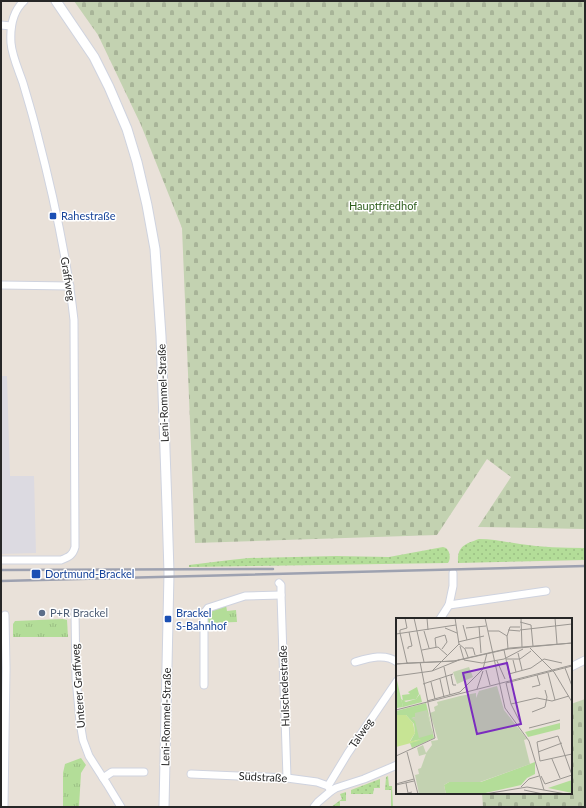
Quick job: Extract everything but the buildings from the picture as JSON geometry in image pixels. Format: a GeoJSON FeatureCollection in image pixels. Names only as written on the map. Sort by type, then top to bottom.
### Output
{"type":"FeatureCollection","features":[{"type":"Feature","properties":{"kind":"main road","name":"Leni-Rommel-Straße"},"geometry":{"type":"LineString","coordinates":[[56,1],[94,57],[127,129],[137,162],[155,249],[161,336],[169,573],[164,807]]}},
{"type":"Feature","properties":{"kind":"street","name":"Graffweg"},"geometry":{"type":"LineString","coordinates":[[1,560],[61,560],[71,555],[75,547],[74,320],[70,286],[59,223],[28,99],[11,44],[11,26],[13,16],[24,1]]}},
{"type":"Feature","properties":{"kind":"street"},"geometry":{"type":"LineString","coordinates":[[1,25],[11,26]]}},
{"type":"Feature","properties":{"kind":"street"},"geometry":{"type":"LineString","coordinates":[[1,285],[70,286]]}},
{"type":"Feature","properties":{"kind":"street"},"geometry":{"type":"LineString","coordinates":[[441,618],[449,605],[453,586],[453,573]]}},
{"type":"Feature","properties":{"kind":"street","name":"Hulschedestraße"},"geometry":{"type":"LineString","coordinates":[[279,583],[281,585],[288,778]]}},
{"type":"Feature","properties":{"kind":"street"},"geometry":{"type":"LineString","coordinates":[[449,605],[546,591]]}},
{"type":"Feature","properties":{"kind":"street"},"geometry":{"type":"LineString","coordinates":[[204,685],[204,618],[205,612],[208,608],[245,596],[281,595]]}},
{"type":"Feature","properties":{"kind":"street","name":"Unterer Graffweg"},"geometry":{"type":"LineString","coordinates":[[75,612],[76,678],[83,740],[89,756],[121,807]]}},
{"type":"Feature","properties":{"kind":"street"},"geometry":{"type":"LineString","coordinates":[[4,807],[3,668],[5,615]]}},
{"type":"Feature","properties":{"kind":"street"},"geometry":{"type":"LineString","coordinates":[[355,662],[385,657],[396,661]]}},
{"type":"Feature","properties":{"kind":"street"},"geometry":{"type":"LineString","coordinates":[[572,666],[585,660]]}},
{"type":"Feature","properties":{"kind":"street","name":"Talweg"},"geometry":{"type":"LineString","coordinates":[[330,788],[348,753],[396,682]]}},
{"type":"Feature","properties":{"kind":"street"},"geometry":{"type":"LineString","coordinates":[[314,807],[330,788],[336,788],[364,779],[396,765]]}},
{"type":"Feature","properties":{"kind":"street"},"geometry":{"type":"LineString","coordinates":[[103,778],[112,772],[144,772]]}},
{"type":"Feature","properties":{"kind":"street","name":"Südstraße"},"geometry":{"type":"LineString","coordinates":[[191,774],[288,778],[317,782],[330,788]]}},
{"type":"Feature","properties":{"kind":"shaded area"},"geometry":{"type":"Polygon","coordinates":[[[1,376],[7,376],[10,476],[34,476],[36,553],[1,554],[1,376]]]}},
{"type":"Feature","properties":{"kind":"green space","name":"Hauptfriedhof"},"geometry":{"type":"Polygon","coordinates":[[[74,1],[585,1],[585,529],[478,527],[511,477],[487,459],[437,535],[195,543],[182,228],[141,125],[98,35],[74,1]]]}},
{"type":"Feature","properties":{"kind":"green space"},"geometry":{"type":"Polygon","coordinates":[[[479,539],[544,547],[585,548],[585,560],[458,563],[459,553],[463,546],[479,539]]]}},
{"type":"Feature","properties":{"kind":"green space"},"geometry":{"type":"Polygon","coordinates":[[[443,547],[447,549],[449,553],[450,559],[448,563],[189,567],[189,565],[249,558],[336,556],[389,557],[443,547]]]}},
{"type":"Feature","properties":{"kind":"green space"},"geometry":{"type":"Polygon","coordinates":[[[226,605],[227,611],[236,610],[237,622],[207,623],[207,614],[209,611],[226,605]]]}},
{"type":"Feature","properties":{"kind":"green space"},"geometry":{"type":"Polygon","coordinates":[[[67,620],[68,637],[13,637],[13,624],[15,621],[67,620]]]}},
{"type":"Feature","properties":{"kind":"green space"},"geometry":{"type":"Polygon","coordinates":[[[585,699],[585,807],[483,807],[482,794],[572,794],[572,704],[585,699]]]}},
{"type":"Feature","properties":{"kind":"green space"},"geometry":{"type":"Polygon","coordinates":[[[81,758],[86,765],[81,773],[79,807],[63,807],[63,773],[65,764],[81,758]]]}},
{"type":"Feature","properties":{"kind":"green space"},"geometry":{"type":"Polygon","coordinates":[[[388,776],[389,786],[392,786],[393,807],[391,807],[391,790],[385,790],[386,777],[388,776]]]}},
{"type":"Feature","properties":{"kind":"green space"},"geometry":{"type":"Polygon","coordinates":[[[380,779],[380,788],[374,788],[373,794],[351,794],[351,790],[380,779]]]}},
{"type":"Feature","properties":{"kind":"green space"},"geometry":{"type":"Polygon","coordinates":[[[346,792],[346,801],[340,801],[340,807],[331,807],[342,799],[340,794],[346,792]]]}},
{"type":"Feature","properties":{"kind":"railway"},"geometry":{"type":"LineString","coordinates":[[1,581],[585,566]]}},
{"type":"Feature","properties":{"kind":"railway"},"geometry":{"type":"LineString","coordinates":[[1,570],[273,569]]}},
{"type":"Feature","properties":{"kind":"place","name":"Rahestraße"},"geometry":{"type":"Point","coordinates":[53,216]}},
{"type":"Feature","properties":{"kind":"place","name":"Dortmund-Brackel"},"geometry":{"type":"Point","coordinates":[36,574]}},
{"type":"Feature","properties":{"kind":"place","name":"P+R Brackel"},"geometry":{"type":"Point","coordinates":[42,613]}},
{"type":"Feature","properties":{"kind":"place","name":"Brackel S-Bahnhof"},"geometry":{"type":"Point","coordinates":[168,619]}}]}
